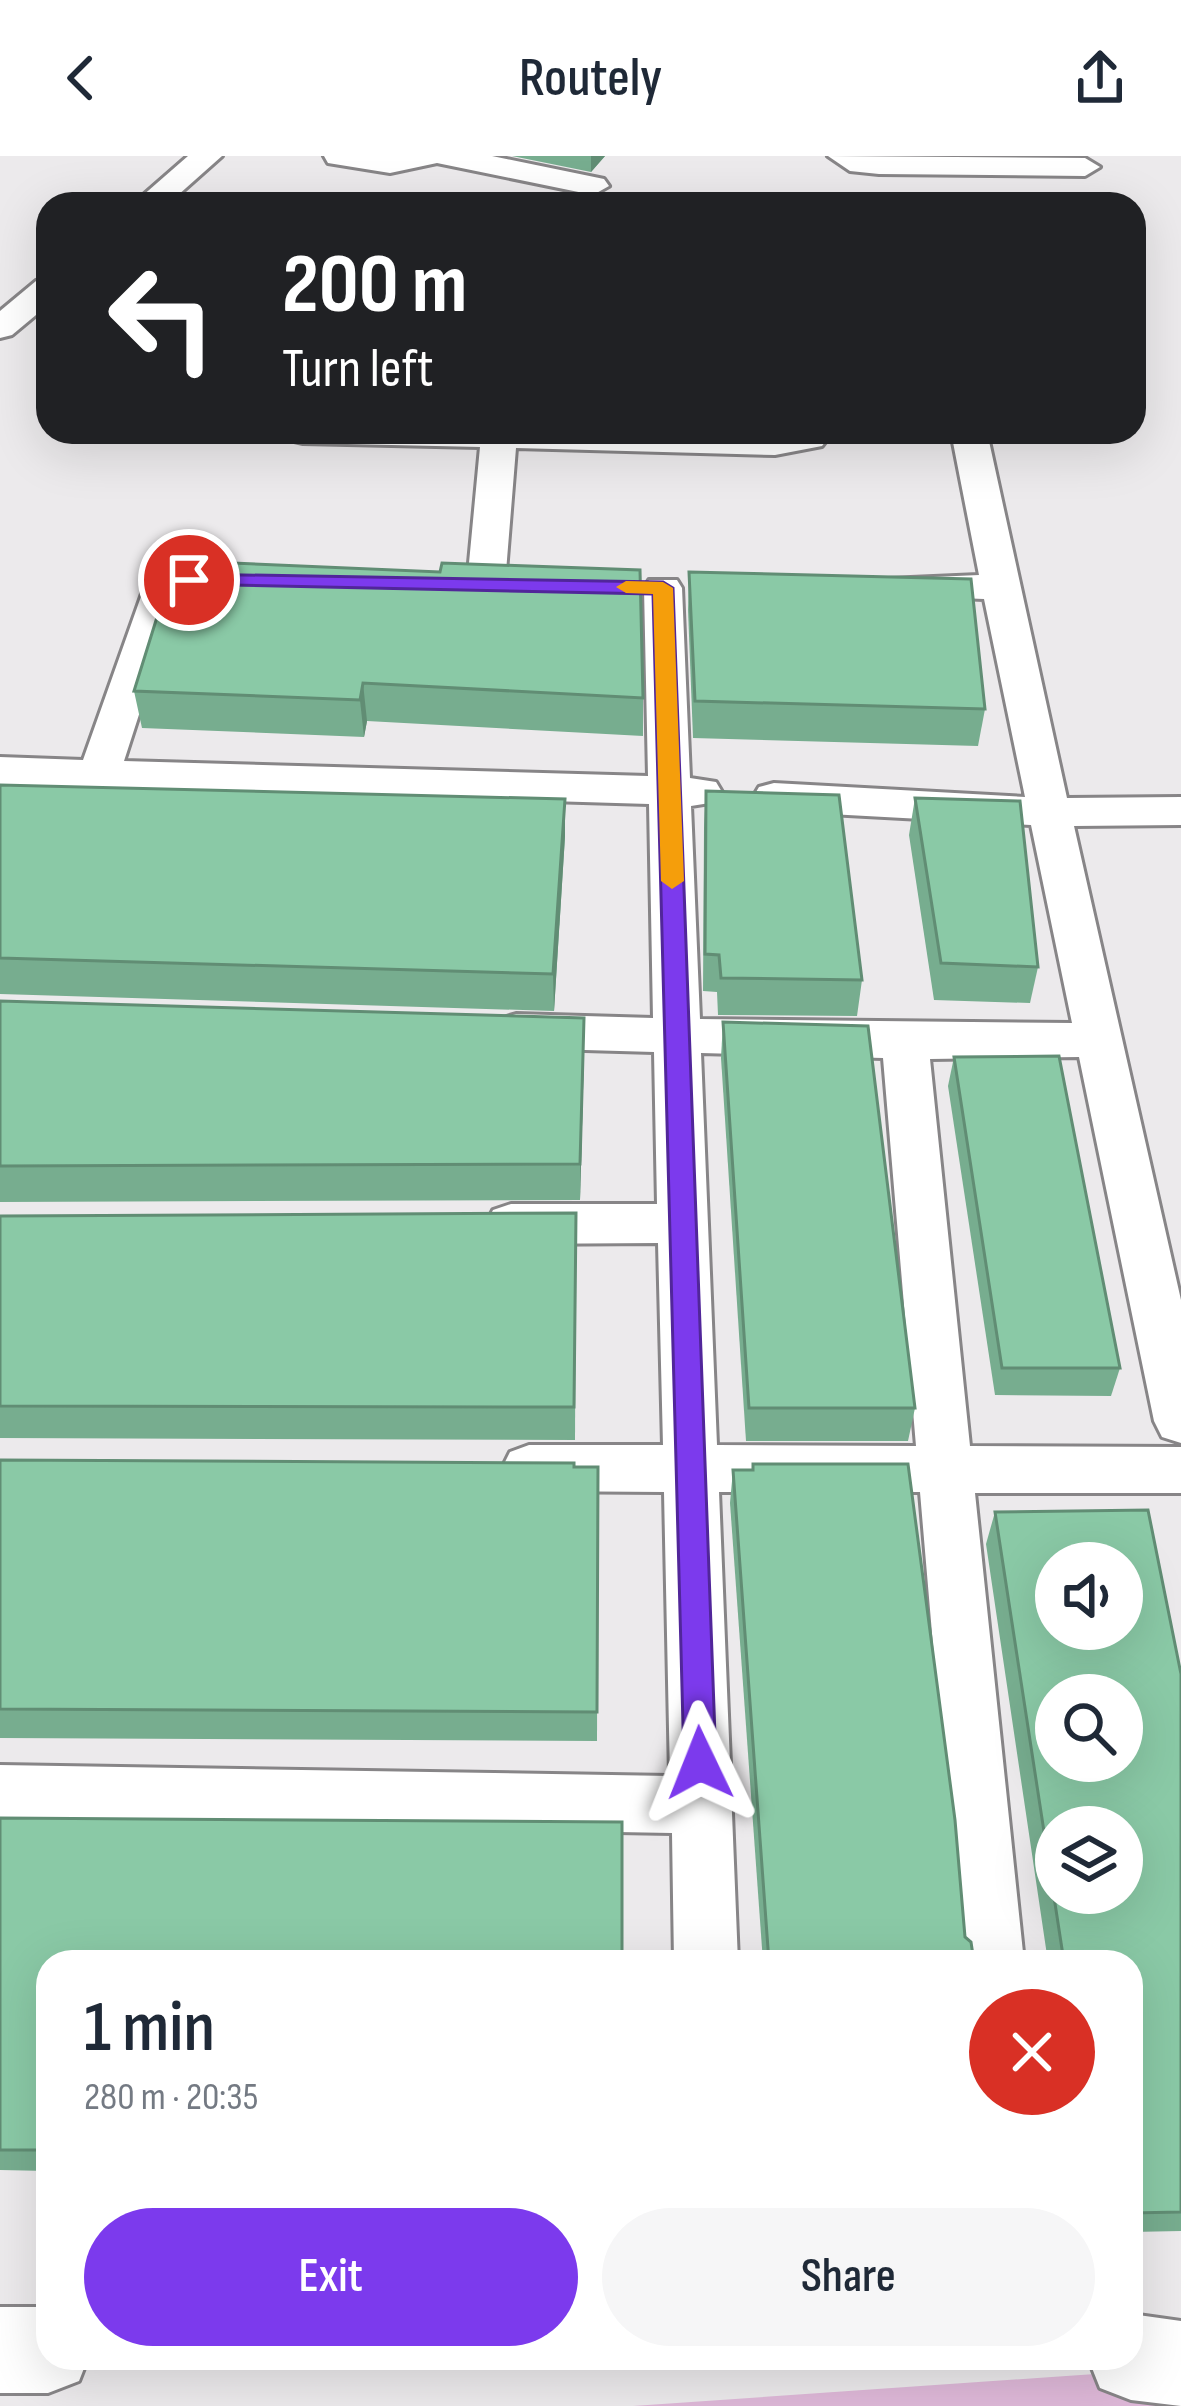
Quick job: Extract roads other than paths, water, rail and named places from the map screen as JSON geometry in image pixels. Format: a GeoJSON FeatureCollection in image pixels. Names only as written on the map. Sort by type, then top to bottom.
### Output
{"type":"FeatureCollection","features":[{"type":"Feature","properties":{"kind":"street"},"geometry":{"type":"LineString","coordinates":[[164,192],[207,156]]}},
{"type":"Feature","properties":{"kind":"street"},"geometry":{"type":"LineString","coordinates":[[339,156],[390,164],[428,156]]}},
{"type":"Feature","properties":{"kind":"street"},"geometry":{"type":"LineString","coordinates":[[446,156],[574,192]]}},
{"type":"Feature","properties":{"kind":"street"},"geometry":{"type":"LineString","coordinates":[[588,192],[619,156]]}},
{"type":"Feature","properties":{"kind":"street"},"geometry":{"type":"LineString","coordinates":[[843,156],[879,165],[1084,161],[1093,192]]}},
{"type":"Feature","properties":{"kind":"street"},"geometry":{"type":"LineString","coordinates":[[0,328],[36,298]]}},
{"type":"Feature","properties":{"kind":"street"},"geometry":{"type":"LineString","coordinates":[[486,584],[499,444]]}},
{"type":"Feature","properties":{"kind":"street"},"geometry":{"type":"LineString","coordinates":[[971,444],[1046,812],[1101,1040],[1181,1421]]}},
{"type":"Feature","properties":{"kind":"street"},"geometry":{"type":"LineString","coordinates":[[99,775],[157,599],[171,586],[189,580],[262,579]]}},
{"type":"Feature","properties":{"kind":"street"},"geometry":{"type":"LineString","coordinates":[[444,584],[530,585]]}},
{"type":"Feature","properties":{"kind":"street"},"geometry":{"type":"LineString","coordinates":[[865,587],[1000,587]]}},
{"type":"Feature","properties":{"kind":"street"},"geometry":{"type":"LineString","coordinates":[[663,588],[706,1950]]}},
{"type":"Feature","properties":{"kind":"street"},"geometry":{"type":"LineString","coordinates":[[0,771],[669,791],[1046,812],[1181,811]]}},
{"type":"Feature","properties":{"kind":"street"},"geometry":{"type":"LineString","coordinates":[[467,1030],[905,1042],[1101,1040]]}},
{"type":"Feature","properties":{"kind":"street"},"geometry":{"type":"LineString","coordinates":[[905,1042],[991,1950]]}},
{"type":"Feature","properties":{"kind":"street"},"geometry":{"type":"LineString","coordinates":[[471,1224],[683,1223]]}},
{"type":"Feature","properties":{"kind":"street"},"geometry":{"type":"LineString","coordinates":[[476,1468],[1181,1470]]}},
{"type":"Feature","properties":{"kind":"street"},"geometry":{"type":"LineString","coordinates":[[0,1793],[701,1805]]}},
{"type":"Feature","properties":{"kind":"street"},"geometry":{"type":"LineString","coordinates":[[0,2350],[36,2350]]}},
{"type":"Feature","properties":{"kind":"street"},"geometry":{"type":"LineString","coordinates":[[1143,2359],[1181,2365]]}},
{"type":"Feature","properties":{"kind":"street"},"geometry":{"type":"LineString","coordinates":[[1171,2406],[1181,2396]]}}]}
